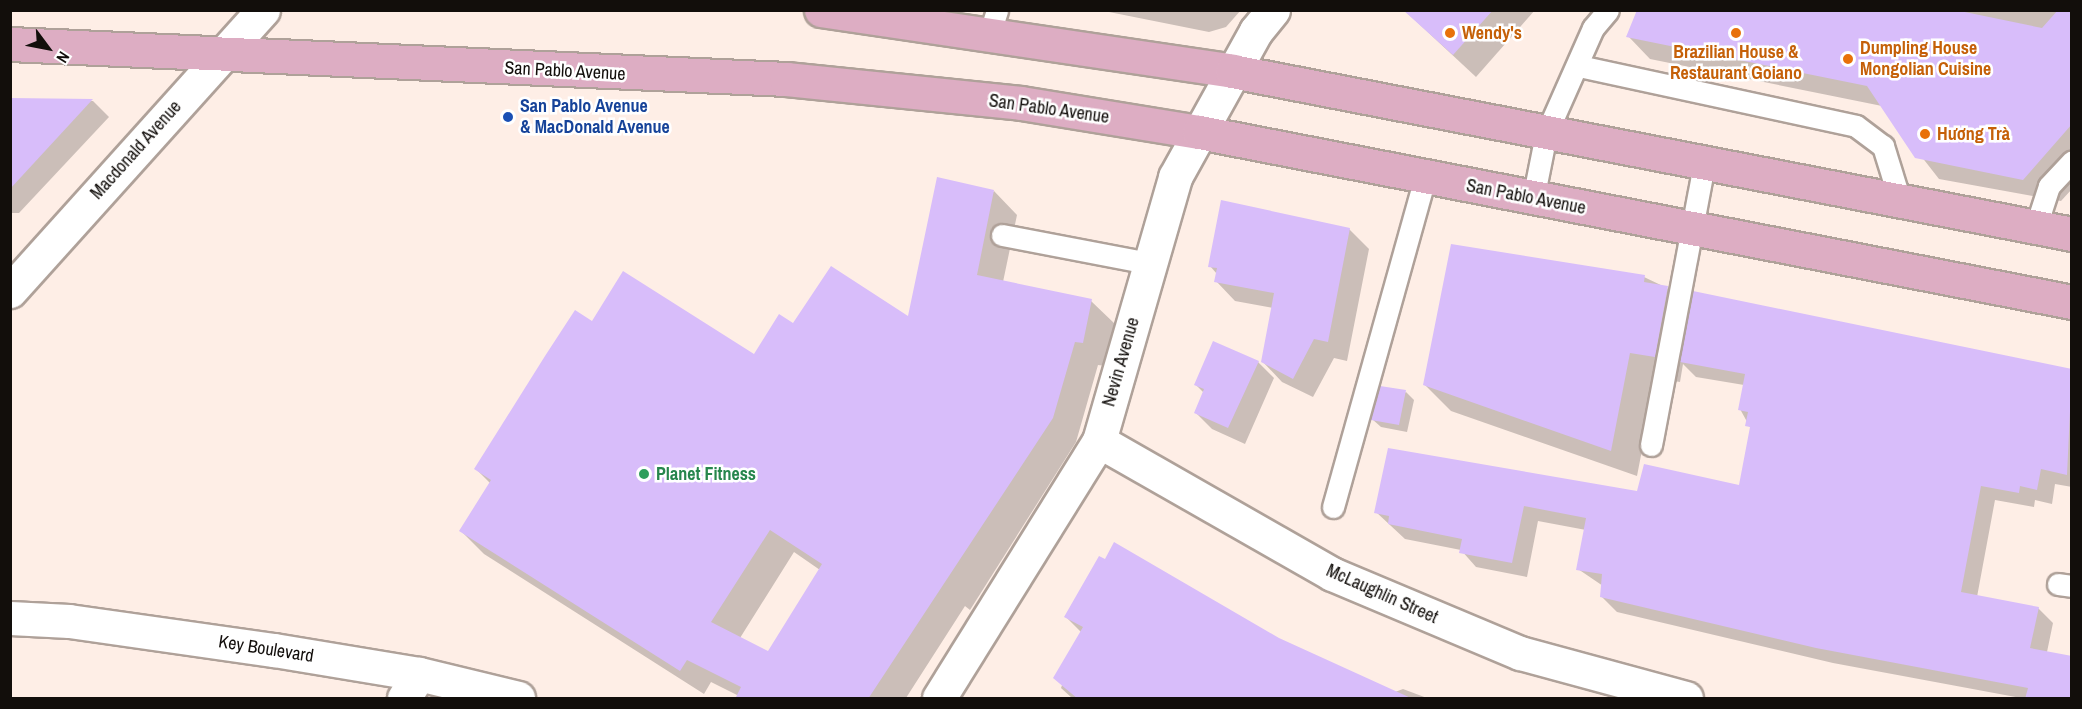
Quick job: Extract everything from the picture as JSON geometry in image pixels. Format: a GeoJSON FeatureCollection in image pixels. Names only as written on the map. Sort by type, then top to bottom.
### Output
{"type":"FeatureCollection","features":[{"type":"Feature","properties":{"kind":"main road"},"geometry":{"type":"LineString","coordinates":[[821,10],[994,21],[1546,134],[2072,234]]}},
{"type":"Feature","properties":{"kind":"main road","name":"San Pablo Avenue"},"geometry":{"type":"LineString","coordinates":[[10,44],[833,83],[1021,103],[1199,132],[1533,199],[2072,302]]}},
{"type":"Feature","properties":{"kind":"street","name":"Macdonald Avenue"},"geometry":{"type":"LineString","coordinates":[[10,291],[263,10]]}},
{"type":"Feature","properties":{"kind":"street","name":"Nevin Avenue"},"geometry":{"type":"LineString","coordinates":[[939,699],[1099,441],[1174,177],[1232,71],[1273,10]]}},
{"type":"Feature","properties":{"kind":"street","name":"McLaughlin Street"},"geometry":{"type":"LineString","coordinates":[[1099,441],[1332,574],[1520,653],[1686,699]]}},
{"type":"Feature","properties":{"kind":"street","name":"Key Boulevard"},"geometry":{"type":"LineString","coordinates":[[10,618],[69,621],[412,686],[518,699]]}},
{"type":"Feature","properties":{"kind":"lane"},"geometry":{"type":"LineString","coordinates":[[1533,199],[1546,134],[1579,66],[1593,28],[1608,10]]}},
{"type":"Feature","properties":{"kind":"lane"},"geometry":{"type":"LineString","coordinates":[[1579,66],[1856,126],[1883,146],[1900,201]]}},
{"type":"Feature","properties":{"kind":"lane"},"geometry":{"type":"LineString","coordinates":[[2036,226],[2049,186],[2072,161]]}},
{"type":"Feature","properties":{"kind":"lane"},"geometry":{"type":"LineString","coordinates":[[1651,445],[1704,164]]}},
{"type":"Feature","properties":{"kind":"lane"},"geometry":{"type":"LineString","coordinates":[[1333,507],[1425,177]]}},
{"type":"Feature","properties":{"kind":"lane"},"geometry":{"type":"LineString","coordinates":[[1002,235],[1149,263]]}},
{"type":"Feature","properties":{"kind":"building","name":"Wendy's"},"geometry":{"type":"Polygon","coordinates":[[[1403,10],[1493,10],[1453,55],[1403,10]]]}},
{"type":"Feature","properties":{"kind":"building"},"geometry":{"type":"Polygon","coordinates":[[[1637,10],[1955,10],[2042,28],[2058,10],[2072,10],[2072,124],[2023,180],[1915,158],[1867,86],[1626,37],[1637,10]]]}},
{"type":"Feature","properties":{"kind":"building"},"geometry":{"type":"Polygon","coordinates":[[[10,98],[93,99],[10,189],[10,98]]]}},
{"type":"Feature","properties":{"kind":"building"},"geometry":{"type":"Polygon","coordinates":[[[937,177],[994,190],[977,275],[1092,299],[1083,343],[1075,342],[1053,418],[868,699],[735,699],[741,687],[687,660],[680,671],[459,531],[491,480],[474,469],[545,356],[575,310],[592,321],[623,271],[754,354],[779,314],[793,323],[831,266],[908,316],[937,177]],[[770,530],[711,622],[768,651],[822,564],[770,530]]]}},
{"type":"Feature","properties":{"kind":"building"},"geometry":{"type":"Polygon","coordinates":[[[1221,200],[1350,228],[1328,342],[1314,339],[1293,379],[1261,362],[1274,293],[1214,282],[1217,268],[1208,267],[1221,200]]]}},
{"type":"Feature","properties":{"kind":"building"},"geometry":{"type":"Polygon","coordinates":[[[1451,244],[1645,275],[1644,282],[1668,286],[1655,357],[1630,353],[1611,451],[1423,385],[1451,244]]]}},
{"type":"Feature","properties":{"kind":"building"},"geometry":{"type":"Polygon","coordinates":[[[1693,291],[2072,369],[2067,475],[2041,469],[2037,490],[2020,486],[2019,493],[1981,486],[1961,592],[2039,607],[2030,648],[2072,656],[2072,699],[2025,699],[2028,688],[1816,648],[1600,597],[1602,574],[1576,570],[1586,518],[1524,506],[1512,563],[1459,553],[1462,539],[1388,524],[1389,516],[1374,513],[1388,448],[1637,491],[1644,464],[1739,485],[1750,427],[1745,426],[1748,412],[1738,410],[1745,374],[1680,362],[1693,291]]]}},
{"type":"Feature","properties":{"kind":"building"},"geometry":{"type":"Polygon","coordinates":[[[1213,341],[1259,361],[1228,428],[1194,413],[1204,389],[1194,385],[1213,341]]]}},
{"type":"Feature","properties":{"kind":"building"},"geometry":{"type":"Polygon","coordinates":[[[1380,386],[1406,390],[1399,425],[1371,420],[1380,386]]]}},
{"type":"Feature","properties":{"kind":"building"},"geometry":{"type":"Polygon","coordinates":[[[1114,542],[1279,638],[1413,699],[1078,699],[1053,678],[1083,627],[1064,617],[1099,556],[1105,559],[1114,542]]]}},
{"type":"Feature","properties":{"kind":"place","name":"Wendy's"},"geometry":{"type":"Point","coordinates":[1450,33]}},
{"type":"Feature","properties":{"kind":"place","name":"Brazilian House & Restaurant Goiano"},"geometry":{"type":"Point","coordinates":[1736,33]}},
{"type":"Feature","properties":{"kind":"place","name":"Dumpling House Mongolian Cuisine"},"geometry":{"type":"Point","coordinates":[1848,59]}},
{"type":"Feature","properties":{"kind":"place","name":"San Pablo Avenue & MacDonald Avenue"},"geometry":{"type":"Point","coordinates":[508,117]}},
{"type":"Feature","properties":{"kind":"place","name":"Hương Trà"},"geometry":{"type":"Point","coordinates":[1925,134]}},
{"type":"Feature","properties":{"kind":"place","name":"Planet Fitness"},"geometry":{"type":"Point","coordinates":[644,474]}}]}
